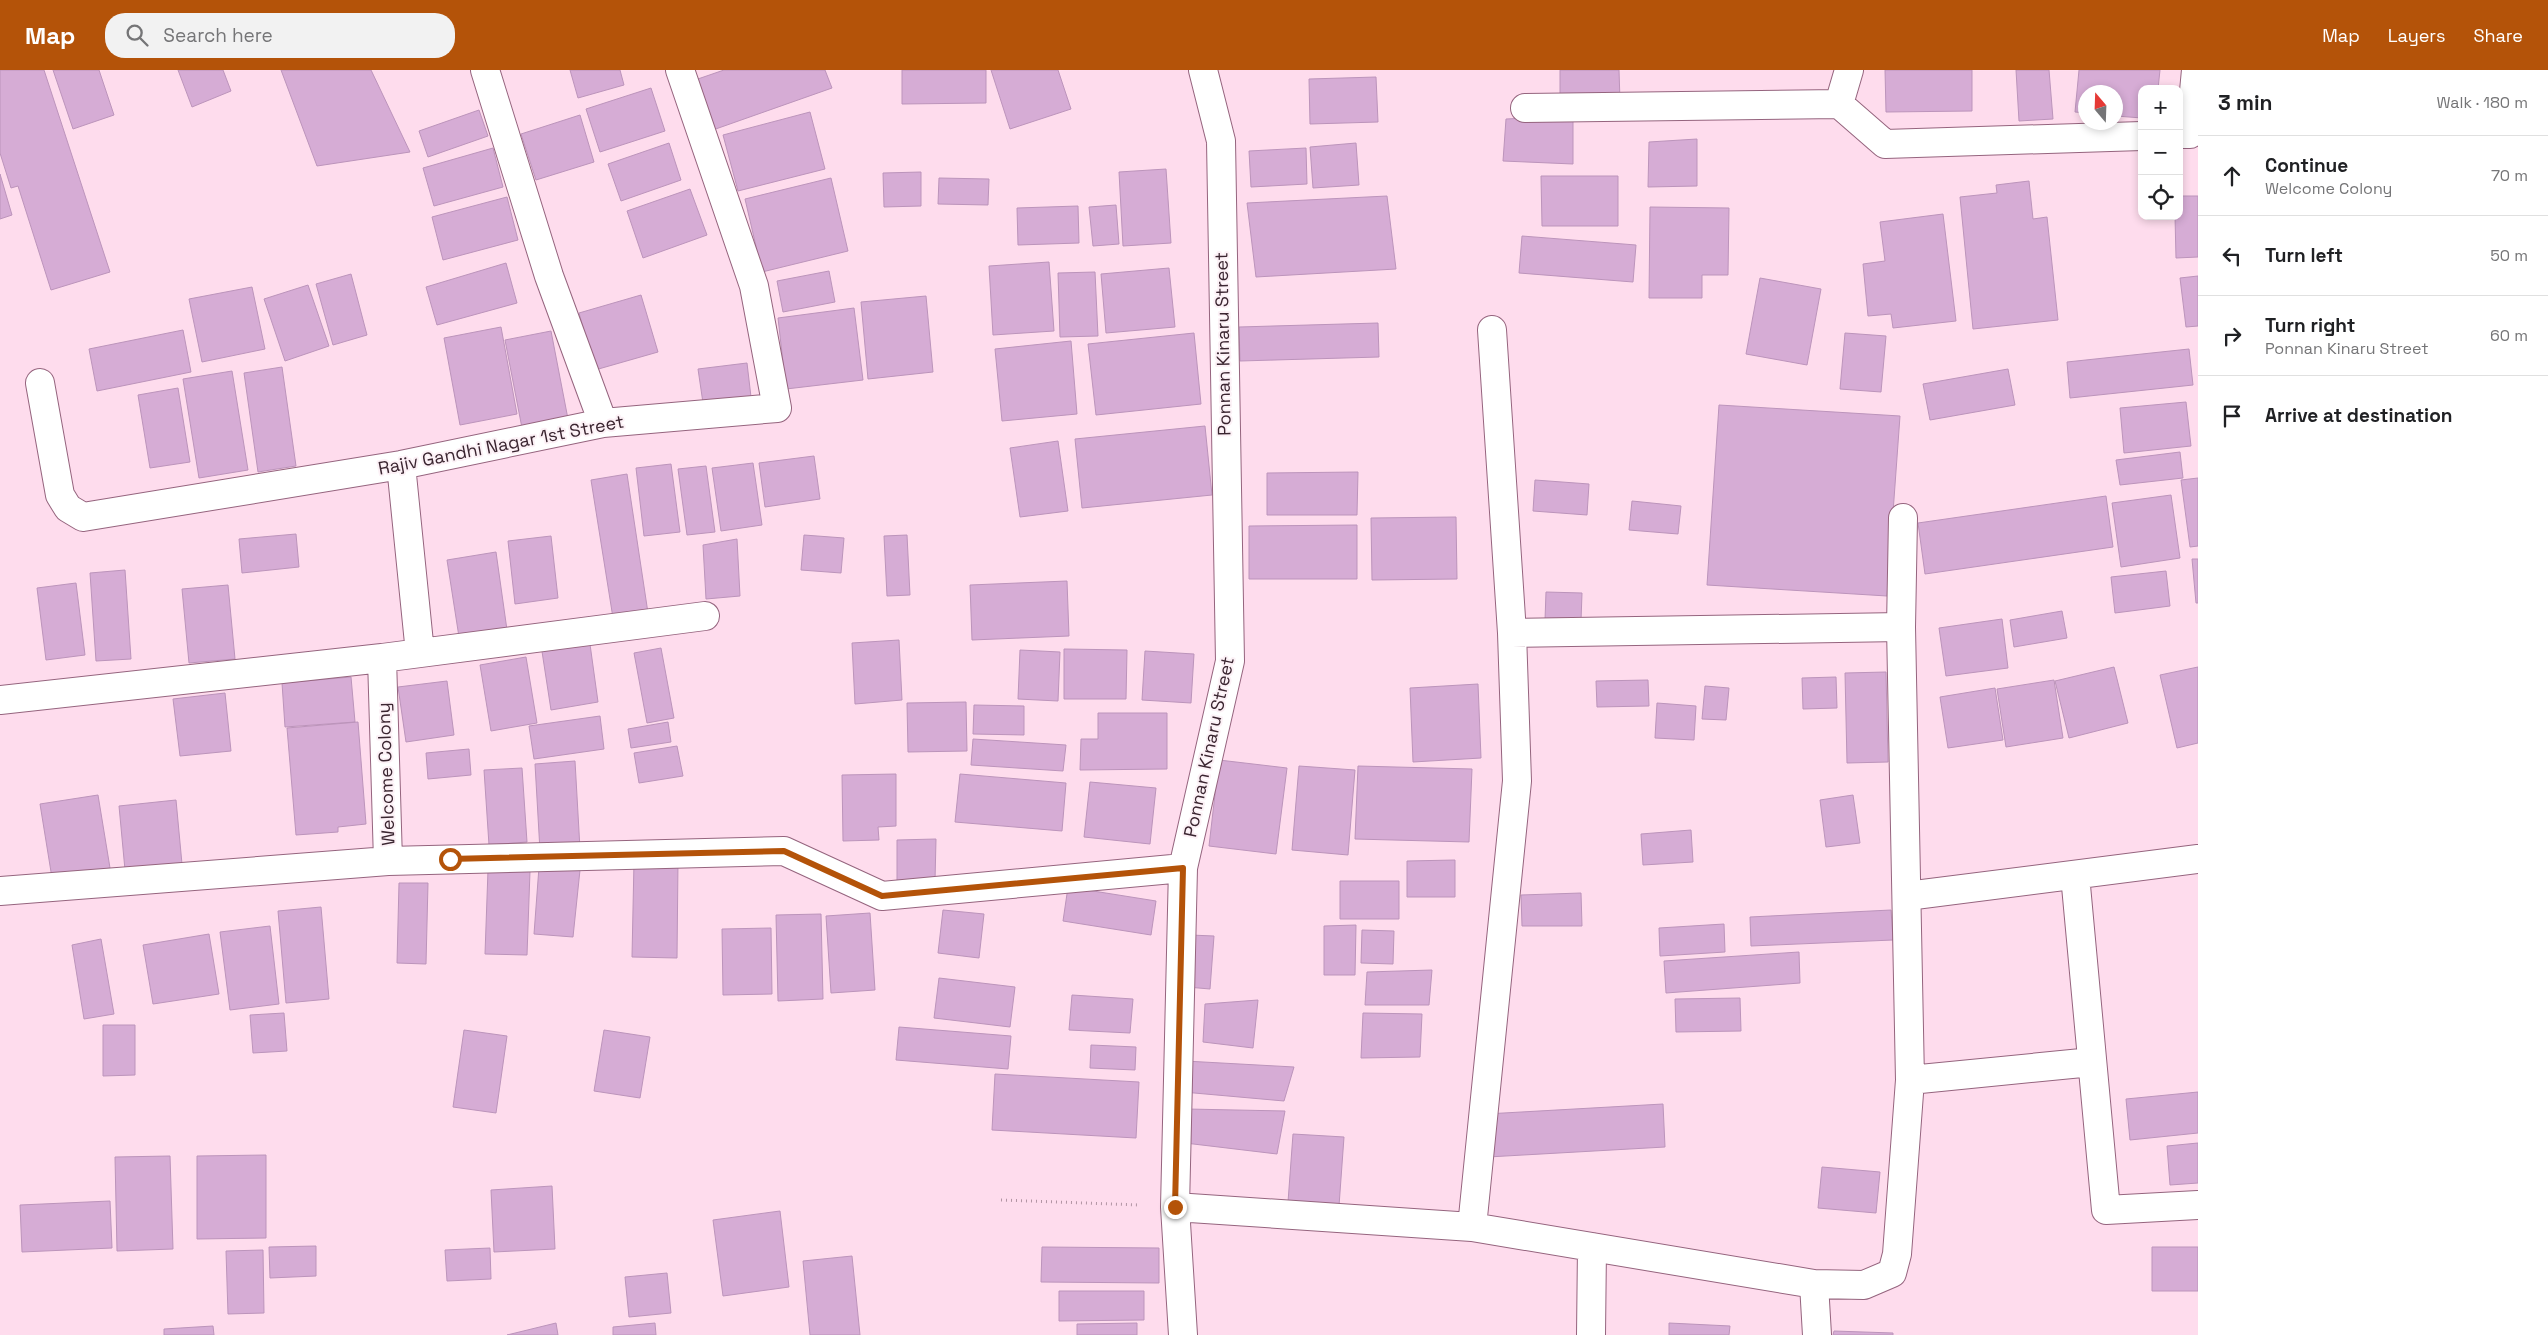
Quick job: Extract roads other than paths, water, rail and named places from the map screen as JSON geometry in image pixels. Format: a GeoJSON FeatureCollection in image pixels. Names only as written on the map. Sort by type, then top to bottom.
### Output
{"type":"FeatureCollection","features":[{"type":"Feature","properties":{"kind":"street"},"geometry":{"type":"LineString","coordinates":[[484,70],[549,276],[603,424]]}},
{"type":"Feature","properties":{"kind":"street","name":"Rajiv Gandhi Nagar 1st Street"},"geometry":{"type":"LineString","coordinates":[[40,383],[60,495],[68,508],[83,516],[401,465],[603,424],[777,408],[754,286],[680,70]]}},
{"type":"Feature","properties":{"kind":"street","name":"Ponnan Kinaru Street"},"geometry":{"type":"LineString","coordinates":[[1182,1335],[1175,1207],[1183,868],[1230,661],[1220,221],[1221,141],[1203,70]]}},
{"type":"Feature","properties":{"kind":"street"},"geometry":{"type":"LineString","coordinates":[[1839,104],[1849,70]]}},
{"type":"Feature","properties":{"kind":"street"},"geometry":{"type":"LineString","coordinates":[[2183,134],[2190,134],[2196,70]]}},
{"type":"Feature","properties":{"kind":"street"},"geometry":{"type":"LineString","coordinates":[[1525,108],[1839,104],[1885,144],[2138,136]]}},
{"type":"Feature","properties":{"kind":"street"},"geometry":{"type":"LineString","coordinates":[[1472,1227],[1516,781],[1512,633],[1492,330]]}},
{"type":"Feature","properties":{"kind":"street"},"geometry":{"type":"LineString","coordinates":[[401,465],[420,653]]}},
{"type":"Feature","properties":{"kind":"street"},"geometry":{"type":"LineString","coordinates":[[1175,1207],[1472,1227],[1814,1284],[1864,1285],[1892,1273],[1897,1254],[1910,1080],[1901,627],[1903,518]]}},
{"type":"Feature","properties":{"kind":"street"},"geometry":{"type":"LineString","coordinates":[[0,700],[382,658],[705,616]]}},
{"type":"Feature","properties":{"kind":"street"},"geometry":{"type":"LineString","coordinates":[[1512,633],[1901,627]]}},
{"type":"Feature","properties":{"kind":"street","name":"Welcome Colony"},"geometry":{"type":"LineString","coordinates":[[382,658],[388,861],[784,851],[882,896],[1183,868]]}},
{"type":"Feature","properties":{"kind":"street"},"geometry":{"type":"LineString","coordinates":[[1907,896],[2198,859]]}},
{"type":"Feature","properties":{"kind":"street"},"geometry":{"type":"LineString","coordinates":[[0,891],[388,861]]}},
{"type":"Feature","properties":{"kind":"street"},"geometry":{"type":"LineString","coordinates":[[2075,875],[2106,1210],[2198,1205]]}},
{"type":"Feature","properties":{"kind":"street"},"geometry":{"type":"LineString","coordinates":[[1910,1080],[2092,1062]]}},
{"type":"Feature","properties":{"kind":"street"},"geometry":{"type":"LineString","coordinates":[[1591,1335],[1592,1247]]}},
{"type":"Feature","properties":{"kind":"street"},"geometry":{"type":"LineString","coordinates":[[1814,1284],[1817,1335]]}}]}
